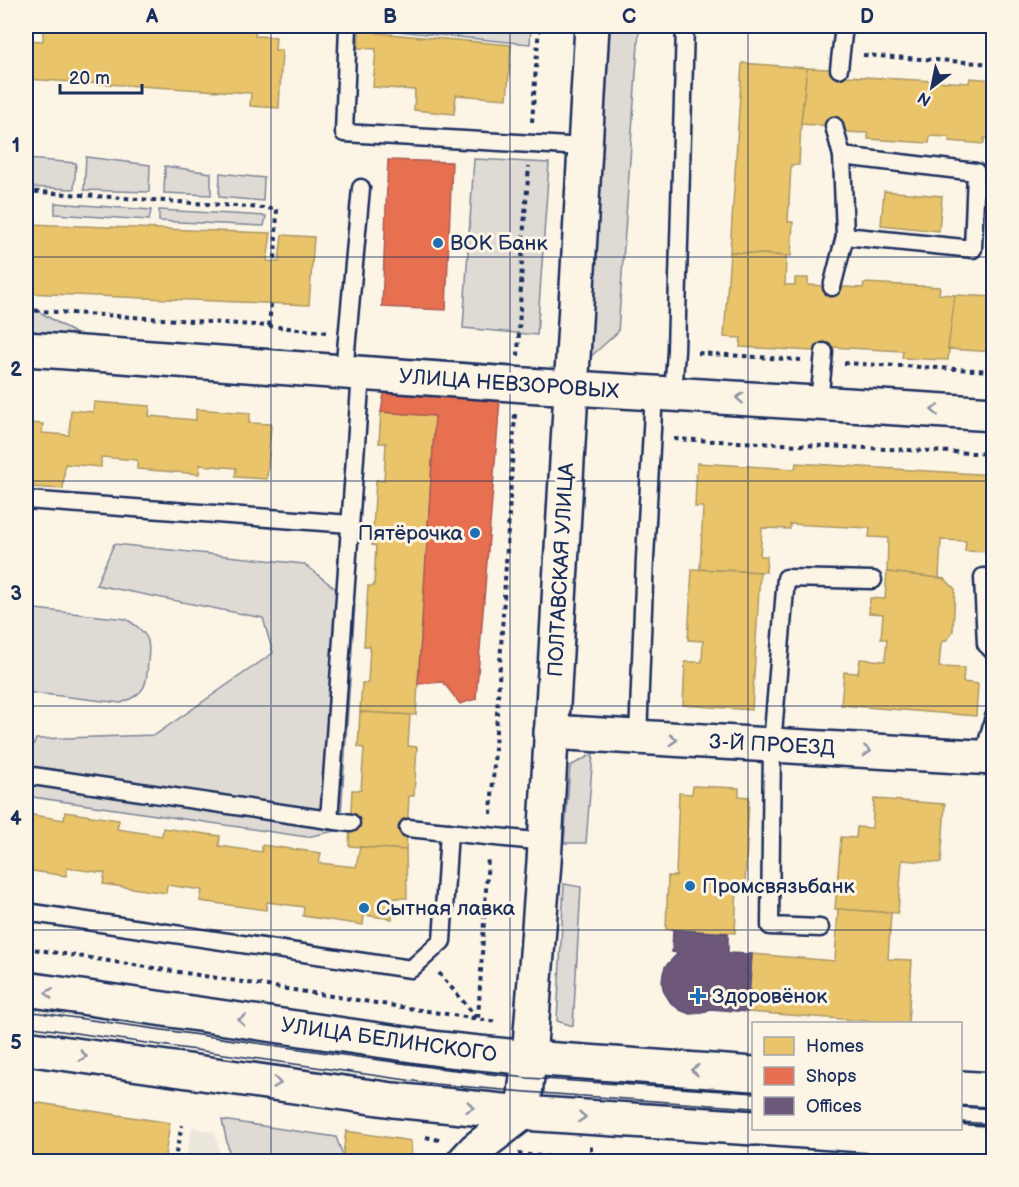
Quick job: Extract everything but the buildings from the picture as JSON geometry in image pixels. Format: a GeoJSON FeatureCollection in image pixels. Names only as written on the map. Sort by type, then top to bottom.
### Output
{"type":"FeatureCollection","features":[{"type":"Feature","properties":{"kind":"street","name":"ПОЛТАВСКАЯ УЛИЦА"},"geometry":{"type":"LineString","coordinates":[[523,1113],[545,842],[592,26]]}},
{"type":"Feature","properties":{"kind":"street","name":"УЛИЦА НЕВЗОРОВЫХ"},"geometry":{"type":"LineString","coordinates":[[26,350],[572,388],[993,414]]}},
{"type":"Feature","properties":{"kind":"street","name":"3-Й ПРОЕЗД"},"geometry":{"type":"LineString","coordinates":[[551,732],[988,758]]}},
{"type":"Feature","properties":{"kind":"street","name":"УЛИЦА БЕЛИНСКОГО"},"geometry":{"type":"LineString","coordinates":[[26,990],[440,1049],[529,1058],[752,1074]]}},
{"type":"Feature","properties":{"kind":"street"},"geometry":{"type":"LineString","coordinates":[[26,1048],[393,1100],[523,1113],[752,1128]]}},
{"type":"Feature","properties":{"kind":"street"},"geometry":{"type":"LineString","coordinates":[[962,1088],[993,1090]]}},
{"type":"Feature","properties":{"kind":"street"},"geometry":{"type":"LineString","coordinates":[[464,1161],[523,1113]]}},
{"type":"Feature","properties":{"kind":"street"},"geometry":{"type":"LineString","coordinates":[[772,1130],[882,1149],[993,1144]]}},
{"type":"Feature","properties":{"kind":"lane"},"geometry":{"type":"LineString","coordinates":[[348,26],[344,133],[585,147]]}},
{"type":"Feature","properties":{"kind":"lane"},"geometry":{"type":"LineString","coordinates":[[638,738],[651,438],[676,351],[686,26]]}},
{"type":"Feature","properties":{"kind":"lane"},"geometry":{"type":"LineString","coordinates":[[840,61],[844,26]]}},
{"type":"Feature","properties":{"kind":"lane"},"geometry":{"type":"LineString","coordinates":[[832,287],[845,236],[842,156],[834,126]]}},
{"type":"Feature","properties":{"kind":"lane"},"geometry":{"type":"LineString","coordinates":[[842,156],[976,172],[973,249],[845,236]]}},
{"type":"Feature","properties":{"kind":"lane"},"geometry":{"type":"LineString","coordinates":[[329,820],[350,524],[353,373],[348,334],[361,188]]}},
{"type":"Feature","properties":{"kind":"lane"},"geometry":{"type":"LineString","coordinates":[[819,403],[824,352]]}},
{"type":"Feature","properties":{"kind":"lane"},"geometry":{"type":"LineString","coordinates":[[26,500],[350,524]]}},
{"type":"Feature","properties":{"kind":"lane"},"geometry":{"type":"LineString","coordinates":[[993,578],[983,577],[986,644],[993,652]]}},
{"type":"Feature","properties":{"kind":"lane"},"geometry":{"type":"LineString","coordinates":[[820,928],[770,926],[772,746],[786,578],[873,580]]}},
{"type":"Feature","properties":{"kind":"lane"},"geometry":{"type":"LineString","coordinates":[[988,758],[993,717]]}},
{"type":"Feature","properties":{"kind":"lane"},"geometry":{"type":"LineString","coordinates":[[26,775],[351,823]]}},
{"type":"Feature","properties":{"kind":"lane"},"geometry":{"type":"LineString","coordinates":[[408,828],[545,842]]}},
{"type":"Feature","properties":{"kind":"lane"},"geometry":{"type":"LineString","coordinates":[[26,912],[411,969],[442,941],[449,832]]}},
{"type":"Feature","properties":{"kind":"path"},"geometry":{"type":"LineString","coordinates":[[478,1019],[517,384],[523,238],[539,26]]}},
{"type":"Feature","properties":{"kind":"path"},"geometry":{"type":"LineString","coordinates":[[840,61],[993,64]]}},
{"type":"Feature","properties":{"kind":"path"},"geometry":{"type":"LineString","coordinates":[[26,191],[277,209],[275,261]]}},
{"type":"Feature","properties":{"kind":"path"},"geometry":{"type":"LineString","coordinates":[[269,326],[271,304]]}},
{"type":"Feature","properties":{"kind":"path"},"geometry":{"type":"LineString","coordinates":[[26,310],[269,326],[348,334]]}},
{"type":"Feature","properties":{"kind":"path"},"geometry":{"type":"LineString","coordinates":[[651,438],[993,454]]}},
{"type":"Feature","properties":{"kind":"path"},"geometry":{"type":"LineString","coordinates":[[26,948],[506,1023]]}},
{"type":"Feature","properties":{"kind":"path"},"geometry":{"type":"LineString","coordinates":[[425,956],[478,1019]]}},
{"type":"Feature","properties":{"kind":"path"},"geometry":{"type":"LineString","coordinates":[[174,1161],[182,1125]]}},
{"type":"Feature","properties":{"kind":"path"},"geometry":{"type":"LineString","coordinates":[[591,1143],[591,1160]]}},
{"type":"Feature","properties":{"kind":"path"},"geometry":{"type":"LineString","coordinates":[[535,1161],[542,1157],[607,1161]]}},
{"type":"Feature","properties":{"kind":"shaded area"},"geometry":{"type":"Polygon","coordinates":[[[377,26],[531,26],[530,44],[377,29],[377,26]]]}},
{"type":"Feature","properties":{"kind":"shaded area"},"geometry":{"type":"Polygon","coordinates":[[[610,26],[631,26],[639,30],[618,332],[588,359],[610,26]]]}},
{"type":"Feature","properties":{"kind":"shaded area"},"geometry":{"type":"Polygon","coordinates":[[[86,157],[150,165],[149,192],[84,190],[86,157]]]}},
{"type":"Feature","properties":{"kind":"shaded area"},"geometry":{"type":"Polygon","coordinates":[[[27,159],[76,163],[74,189],[26,187],[27,159]]]}},
{"type":"Feature","properties":{"kind":"shaded area"},"geometry":{"type":"Polygon","coordinates":[[[474,159],[549,163],[537,335],[463,328],[474,159]]]}},
{"type":"Feature","properties":{"kind":"shaded area"},"geometry":{"type":"Polygon","coordinates":[[[165,166],[211,173],[211,195],[164,193],[165,166]]]}},
{"type":"Feature","properties":{"kind":"shaded area"},"geometry":{"type":"Polygon","coordinates":[[[220,173],[264,178],[263,201],[219,197],[220,173]]]}},
{"type":"Feature","properties":{"kind":"shaded area"},"geometry":{"type":"Polygon","coordinates":[[[55,203],[151,210],[149,220],[55,214],[55,203]]]}},
{"type":"Feature","properties":{"kind":"shaded area"},"geometry":{"type":"Polygon","coordinates":[[[159,210],[266,216],[264,226],[159,221],[159,210]]]}},
{"type":"Feature","properties":{"kind":"shaded area"},"geometry":{"type":"Polygon","coordinates":[[[26,308],[35,309],[78,335],[26,331],[26,308]]]}},
{"type":"Feature","properties":{"kind":"shaded area"},"geometry":{"type":"Polygon","coordinates":[[[114,544],[304,564],[355,604],[340,830],[307,837],[26,796],[26,762],[36,739],[155,735],[273,653],[263,618],[96,585],[114,544]]]}},
{"type":"Feature","properties":{"kind":"shaded area"},"geometry":{"type":"Polygon","coordinates":[[[26,608],[126,619],[138,627],[149,643],[144,688],[136,696],[121,703],[26,692],[26,608]]]}},
{"type":"Feature","properties":{"kind":"shaded area"},"geometry":{"type":"Polygon","coordinates":[[[593,754],[586,843],[564,843],[570,766],[593,754]]]}},
{"type":"Feature","properties":{"kind":"shaded area"},"geometry":{"type":"Polygon","coordinates":[[[564,884],[581,887],[573,1026],[557,1021],[564,884]]]}},
{"type":"Feature","properties":{"kind":"shaded area"},"geometry":{"type":"Polygon","coordinates":[[[222,1120],[336,1137],[345,1161],[231,1161],[222,1120]]]}},
{"type":"Feature","properties":{"kind":"shaded area"},"geometry":{"type":"Polygon","coordinates":[[[192,1127],[215,1132],[222,1161],[185,1161],[192,1127]]]}},
{"type":"Feature","properties":{"kind":"tram line"},"geometry":{"type":"LineString","coordinates":[[26,1011],[437,1068],[527,1078],[752,1093]]}},
{"type":"Feature","properties":{"kind":"tram line"},"geometry":{"type":"LineString","coordinates":[[26,1026],[435,1084],[752,1108]]}},
{"type":"Feature","properties":{"kind":"tram line"},"geometry":{"type":"LineString","coordinates":[[962,1107],[994,1109]]}},
{"type":"Feature","properties":{"kind":"tram line"},"geometry":{"type":"LineString","coordinates":[[962,1122],[994,1124]]}},
{"type":"Feature","properties":{"kind":"place","name":"ВОК Банк"},"geometry":{"type":"Point","coordinates":[438,243]}},
{"type":"Feature","properties":{"kind":"place","name":"Пятёрочка"},"geometry":{"type":"Point","coordinates":[475,533]}},
{"type":"Feature","properties":{"kind":"place","name":"Промсвязьбанк"},"geometry":{"type":"Point","coordinates":[690,886]}},
{"type":"Feature","properties":{"kind":"place","name":"Сытная лавка"},"geometry":{"type":"Point","coordinates":[364,908]}},
{"type":"Feature","properties":{"kind":"place","name":"Здоровёнок"},"geometry":{"type":"Point","coordinates":[698,996]}}]}
